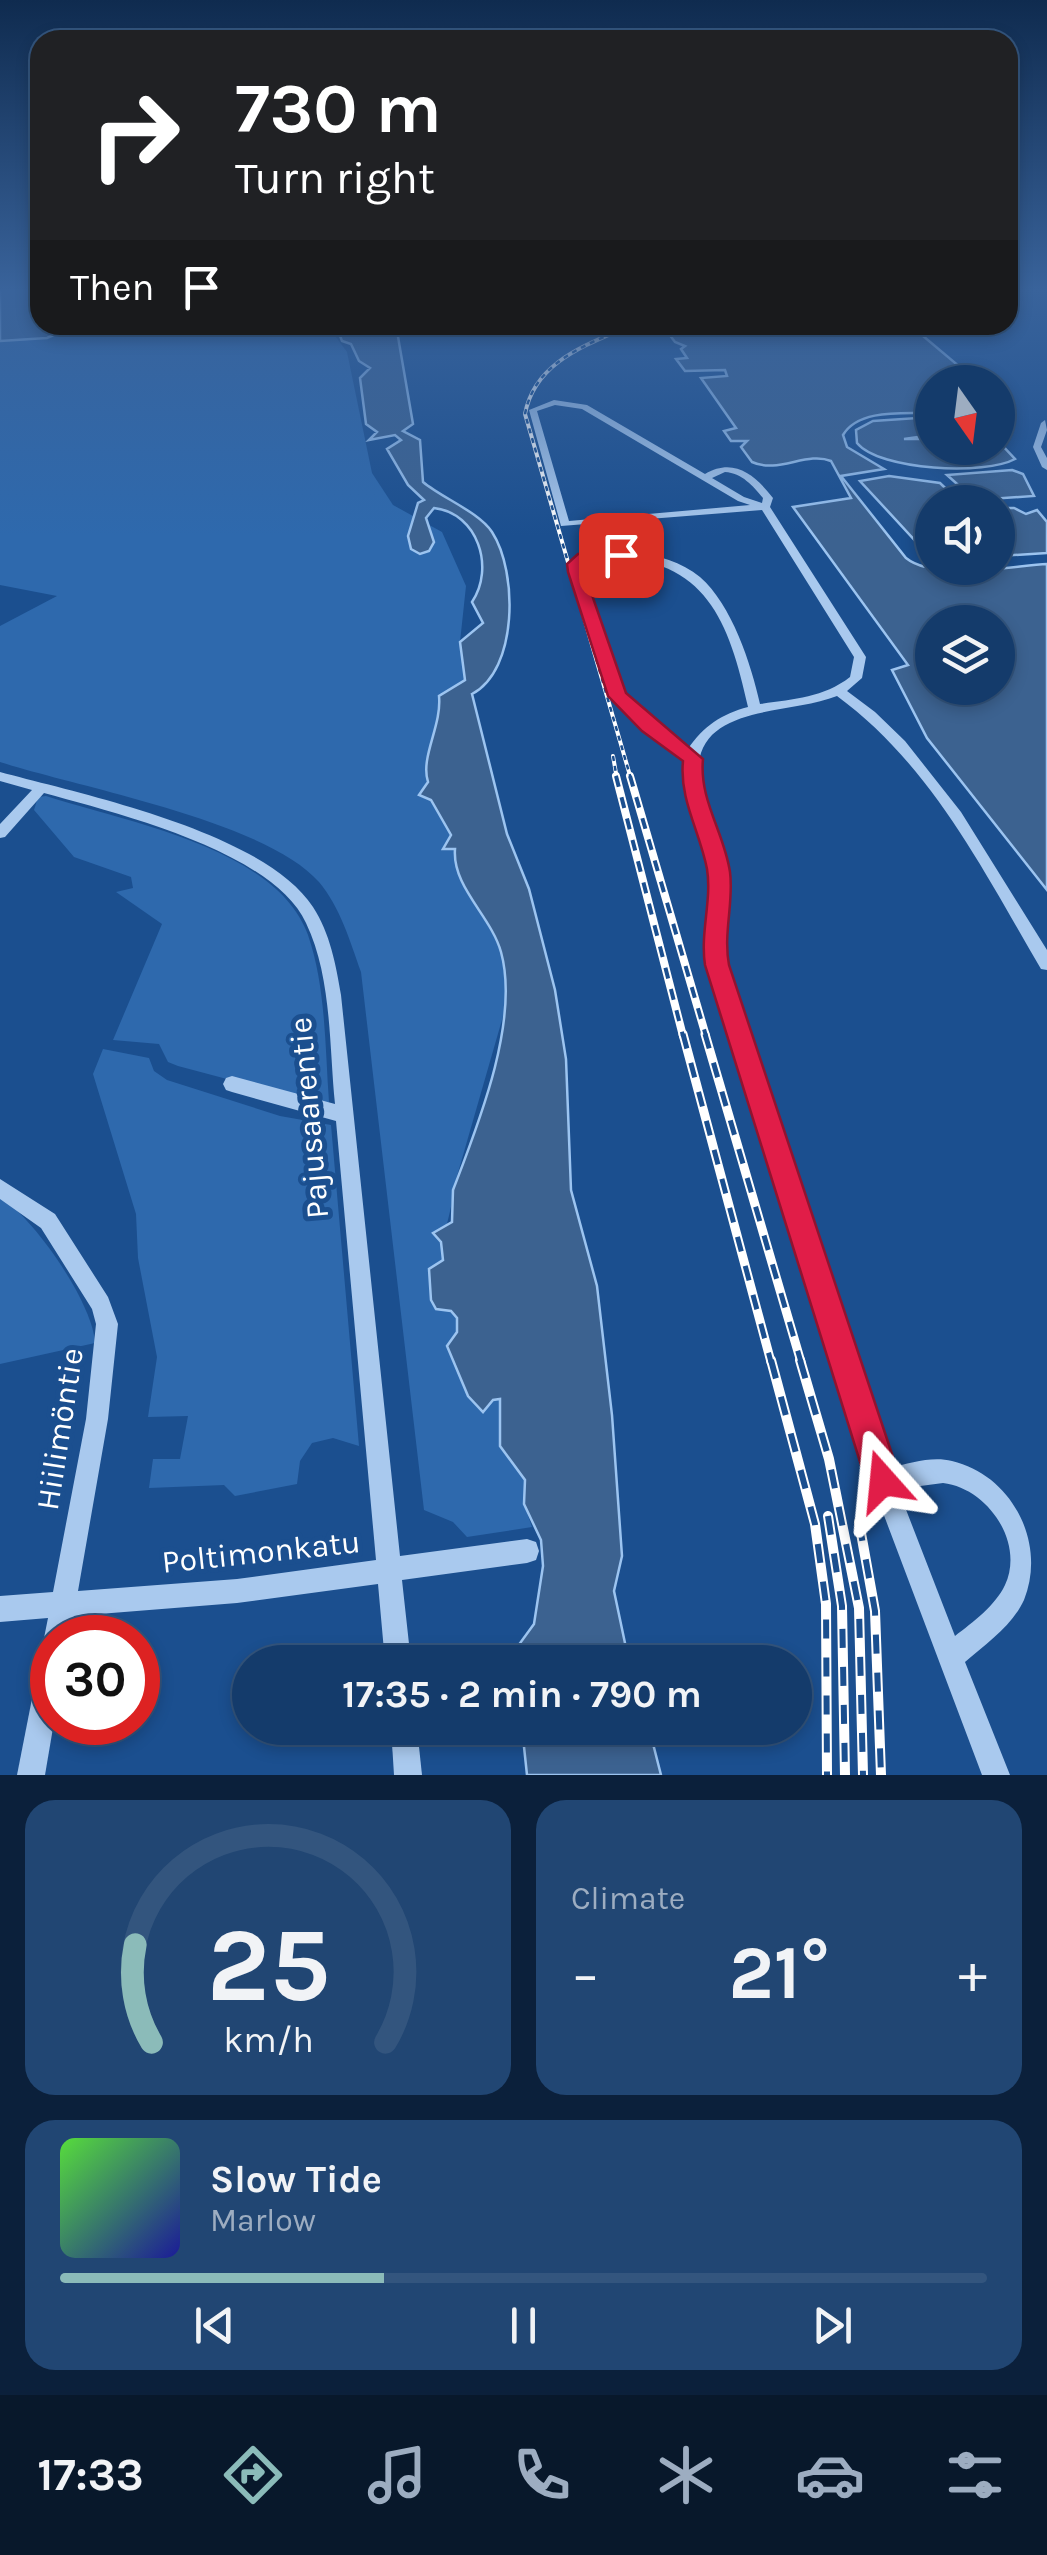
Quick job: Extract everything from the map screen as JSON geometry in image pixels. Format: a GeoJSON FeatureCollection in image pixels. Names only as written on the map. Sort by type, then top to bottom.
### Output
{"type":"FeatureCollection","features":[{"type":"Feature","properties":{"kind":"street"},"geometry":{"type":"LineString","coordinates":[[765,507],[565,524],[533,410],[554,402],[584,407],[706,478],[765,507],[858,652],[859,672],[839,691],[817,699],[755,709],[713,728],[698,745],[691,782],[719,873],[713,941],[717,965],[883,1481],[996,1775]]}},
{"type":"Feature","properties":{"kind":"street"},"geometry":{"type":"LineString","coordinates":[[1045,423],[1038,446],[1047,467]]}},
{"type":"Feature","properties":{"kind":"street"},"geometry":{"type":"LineString","coordinates":[[706,478],[726,469],[744,472],[768,498],[765,507]]}},
{"type":"Feature","properties":{"kind":"street"},"geometry":{"type":"LineString","coordinates":[[693,759],[649,726],[609,682],[576,572],[578,560],[639,557],[679,569],[698,581],[711,598],[748,676],[755,709]]}},
{"type":"Feature","properties":{"kind":"street"},"geometry":{"type":"LineString","coordinates":[[839,691],[881,722],[958,819],[1047,964]]}},
{"type":"Feature","properties":{"kind":"street","name":"Pajusaarentie"},"geometry":{"type":"LineString","coordinates":[[0,776],[228,849],[288,886],[317,926],[327,958],[396,1645]]}},
{"type":"Feature","properties":{"kind":"street"},"geometry":{"type":"LineString","coordinates":[[0,833],[40,788]]}},
{"type":"Feature","properties":{"kind":"street"},"geometry":{"type":"LineString","coordinates":[[232,1084],[344,1115]]}},
{"type":"Feature","properties":{"kind":"street","name":"Hiilimöntie"},"geometry":{"type":"LineString","coordinates":[[0,1188],[48,1222],[101,1304],[107,1324],[97,1419],[61,1615]]}},
{"type":"Feature","properties":{"kind":"street"},"geometry":{"type":"LineString","coordinates":[[883,1481],[946,1471],[964,1475],[998,1500],[1014,1524],[1021,1564],[1015,1593],[950,1658]]}},
{"type":"Feature","properties":{"kind":"street","name":"Poltimonkatu"},"geometry":{"type":"LineString","coordinates":[[0,1609],[64,1601],[237,1591],[527,1551]]}},
{"type":"Feature","properties":{"kind":"street"},"geometry":{"type":"LineString","coordinates":[[31,1775],[37,1745]]}},
{"type":"Feature","properties":{"kind":"street"},"geometry":{"type":"LineString","coordinates":[[405,1745],[408,1775]]}},
{"type":"Feature","properties":{"kind":"shaded area"},"geometry":{"type":"Polygon","coordinates":[[[0,371],[351,371],[372,473],[393,505],[442,532],[466,586],[460,642],[465,680],[439,696],[441,715],[425,788],[451,835],[461,882],[485,916],[501,952],[508,999],[453,1190],[443,1260],[429,1269],[431,1299],[436,1309],[451,1311],[457,1318],[457,1331],[493,1400],[500,1398],[500,1446],[525,1480],[524,1504],[532,1527],[467,1537],[453,1522],[424,1510],[361,972],[333,902],[319,882],[293,860],[258,841],[170,809],[0,762],[0,626],[57,596],[0,585],[0,371]]]}},
{"type":"Feature","properties":{"kind":"shaded area"},"geometry":{"type":"Polygon","coordinates":[[[367,371],[404,371],[413,424],[403,431],[420,440],[423,482],[486,525],[500,549],[506,571],[509,619],[505,643],[487,682],[472,694],[507,834],[529,889],[555,990],[566,1059],[571,1190],[597,1286],[612,1415],[622,1556],[614,1591],[625,1645],[519,1645],[534,1624],[543,1566],[541,1540],[524,1504],[525,1480],[500,1446],[500,1399],[493,1400],[483,1412],[468,1396],[447,1346],[457,1332],[457,1318],[451,1311],[436,1309],[431,1300],[429,1269],[443,1260],[441,1242],[433,1233],[452,1222],[453,1190],[494,1072],[505,1009],[505,979],[496,939],[460,876],[455,849],[443,849],[451,835],[431,800],[419,795],[428,782],[427,762],[439,696],[465,680],[460,642],[483,623],[472,602],[479,588],[482,559],[478,544],[462,520],[434,508],[426,518],[434,542],[429,551],[420,554],[411,549],[408,536],[418,503],[424,500],[408,485],[387,449],[401,440],[395,435],[369,440],[377,432],[366,424],[360,378],[367,371]]]}},
{"type":"Feature","properties":{"kind":"shaded area"},"geometry":{"type":"Polygon","coordinates":[[[725,371],[915,371],[915,413],[871,416],[850,426],[843,435],[847,447],[884,469],[841,476],[906,558],[915,563],[915,585],[1015,585],[1015,567],[1047,564],[1047,890],[927,738],[892,670],[908,665],[793,507],[851,498],[831,461],[812,459],[772,466],[752,462],[741,447],[747,441],[731,441],[724,431],[736,428],[701,378],[727,376],[725,371]]]}},
{"type":"Feature","properties":{"kind":"shaded area"},"geometry":{"type":"Polygon","coordinates":[[[915,418],[915,437],[904,439],[915,439],[915,465],[994,465],[934,468],[909,465],[887,460],[857,443],[856,430],[873,421],[915,418]]]}},
{"type":"Feature","properties":{"kind":"shaded area"},"geometry":{"type":"Polygon","coordinates":[[[1012,470],[1023,474],[1034,496],[1015,497],[1015,485],[958,485],[947,475],[1012,470]]]}},
{"type":"Feature","properties":{"kind":"shaded area"},"geometry":{"type":"Polygon","coordinates":[[[889,476],[942,485],[915,485],[915,541],[860,481],[889,476]]]}},
{"type":"Feature","properties":{"kind":"shaded area"},"geometry":{"type":"Polygon","coordinates":[[[1015,508],[1026,514],[1037,510],[1047,522],[1047,553],[1015,555],[1015,508]]]}},
{"type":"Feature","properties":{"kind":"shaded area"},"geometry":{"type":"Polygon","coordinates":[[[46,796],[195,842],[265,880],[291,905],[308,935],[318,975],[329,1102],[325,1105],[178,1066],[168,1062],[159,1044],[113,1040],[162,924],[116,892],[133,888],[131,877],[74,857],[34,810],[38,797],[46,796]]]}},
{"type":"Feature","properties":{"kind":"shaded area"},"geometry":{"type":"Polygon","coordinates":[[[103,1049],[149,1058],[154,1071],[167,1080],[280,1116],[331,1125],[359,1446],[333,1438],[312,1443],[300,1461],[297,1484],[235,1496],[224,1485],[149,1488],[153,1459],[180,1459],[188,1416],[148,1417],[157,1357],[138,1258],[136,1214],[93,1074],[103,1049]]]}},
{"type":"Feature","properties":{"kind":"shaded area"},"geometry":{"type":"Polygon","coordinates":[[[0,1197],[29,1223],[60,1263],[84,1306],[95,1343],[0,1364],[0,1197]]]}},
{"type":"Feature","properties":{"kind":"shaded area"},"geometry":{"type":"Polygon","coordinates":[[[524,1745],[653,1745],[661,1775],[527,1775],[524,1745]]]}},
{"type":"Feature","properties":{"kind":"railway"},"geometry":{"type":"LineString","coordinates":[[549,371],[531,396],[525,414],[631,779]]}},
{"type":"Feature","properties":{"kind":"railway"},"geometry":{"type":"LineString","coordinates":[[613,756],[617,779]]}},
{"type":"Feature","properties":{"kind":"railway"},"geometry":{"type":"LineString","coordinates":[[616,776],[683,1036]]}},
{"type":"Feature","properties":{"kind":"railway"},"geometry":{"type":"LineString","coordinates":[[630,776],[706,1036]]}},
{"type":"Feature","properties":{"kind":"railway"},"geometry":{"type":"LineString","coordinates":[[683,1034],[771,1362]]}},
{"type":"Feature","properties":{"kind":"railway"},"geometry":{"type":"LineString","coordinates":[[705,1034],[801,1362]]}},
{"type":"Feature","properties":{"kind":"railway"},"geometry":{"type":"LineString","coordinates":[[771,1360],[815,1524],[826,1604],[827,1775]]}},
{"type":"Feature","properties":{"kind":"railway"},"geometry":{"type":"LineString","coordinates":[[800,1360],[829,1459],[859,1608],[863,1775]]}},
{"type":"Feature","properties":{"kind":"railway"},"geometry":{"type":"LineString","coordinates":[[828,1516],[842,1606],[845,1775]]}},
{"type":"Feature","properties":{"kind":"railway"},"geometry":{"type":"LineString","coordinates":[[859,1522],[875,1611],[881,1775]]}},
{"type":"Feature","properties":{"kind":"route"},"geometry":{"type":"LineString","coordinates":[[621,555],[584,557],[575,564],[576,572],[609,682],[617,696],[693,759],[691,782],[719,873],[713,941],[717,965],[883,1481]]}}]}
